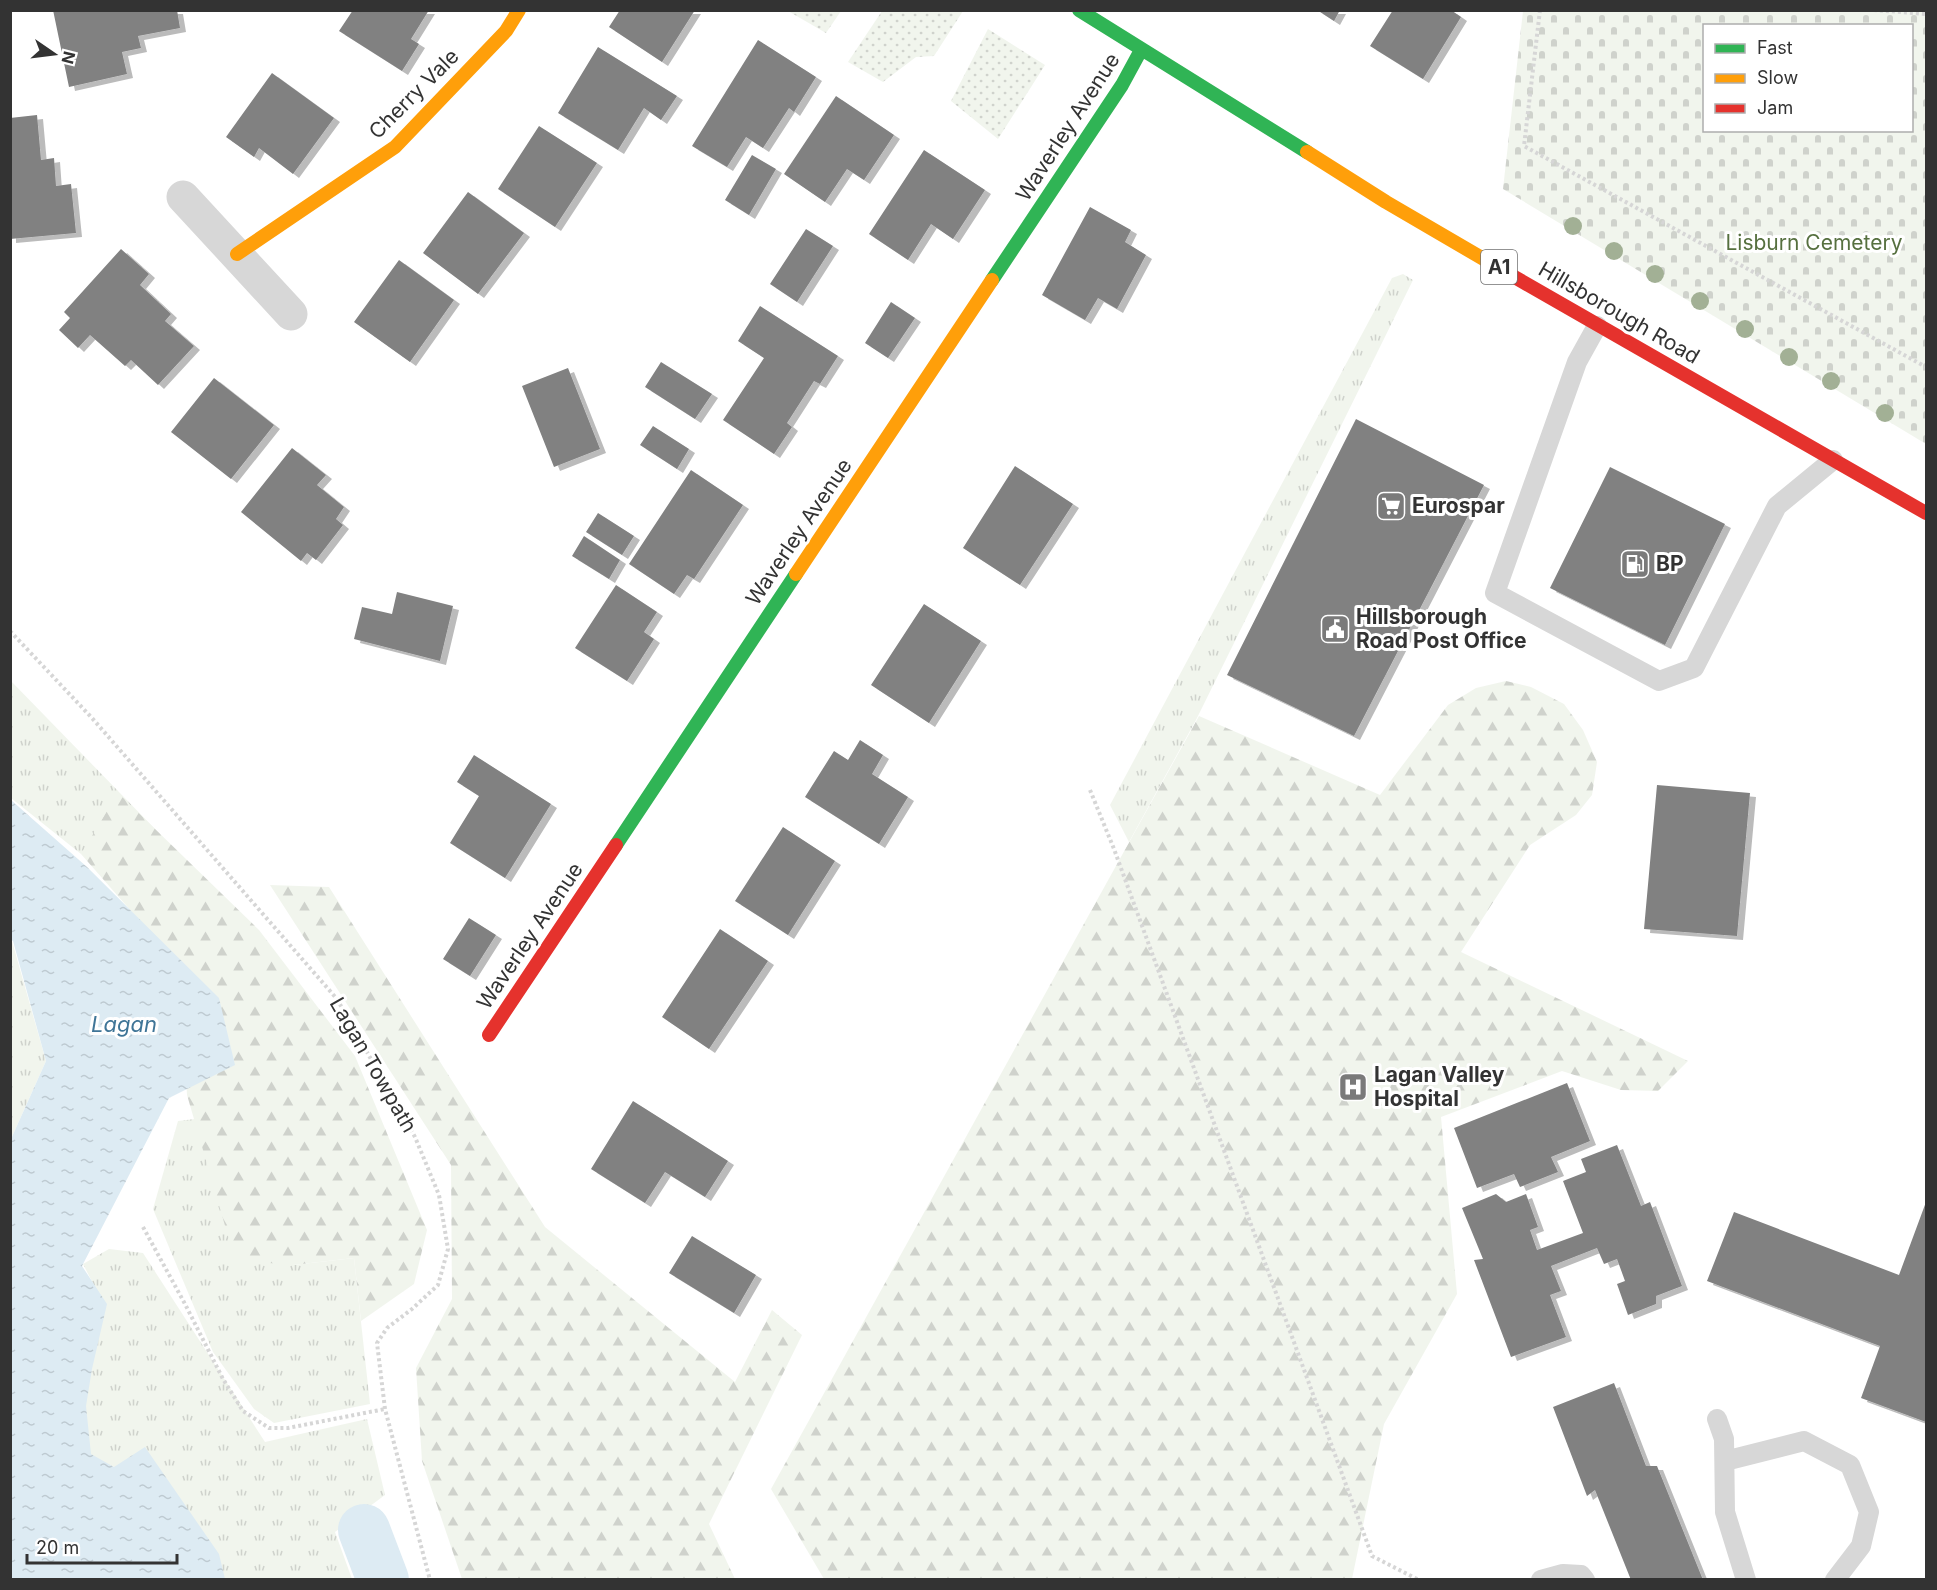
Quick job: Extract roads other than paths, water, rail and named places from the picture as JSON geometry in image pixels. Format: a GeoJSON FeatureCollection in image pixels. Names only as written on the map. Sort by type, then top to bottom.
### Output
{"type":"FeatureCollection","features":[{"type":"Feature","properties":{"kind":"main road","name":"Cherry Vale"},"geometry":{"type":"LineString","coordinates":[[237,254],[395,147],[506,31],[519,10]]}},
{"type":"Feature","properties":{"kind":"main road","name":"Hillsborough Road"},"geometry":{"type":"LineString","coordinates":[[1081,11],[1386,202],[1597,326],[1926,513]]}},
{"type":"Feature","properties":{"kind":"main road","name":"Waverley Avenue"},"geometry":{"type":"LineString","coordinates":[[489,1035],[1114,98],[1142,51]]}},
{"type":"Feature","properties":{"kind":"street"},"geometry":{"type":"LineString","coordinates":[[183,197],[291,314]]}},
{"type":"Feature","properties":{"kind":"lane"},"geometry":{"type":"LineString","coordinates":[[1597,326],[1577,362],[1495,593],[1659,681],[1694,668],[1777,506],[1833,460]]}},
{"type":"Feature","properties":{"kind":"lane"},"geometry":{"type":"LineString","coordinates":[[1717,1419],[1724,1439],[1725,1512],[1746,1580]]}},
{"type":"Feature","properties":{"kind":"lane"},"geometry":{"type":"LineString","coordinates":[[1725,1461],[1804,1441],[1851,1465],[1869,1512],[1861,1546],[1836,1580]]}},
{"type":"Feature","properties":{"kind":"lane"},"geometry":{"type":"LineString","coordinates":[[1541,1580],[1563,1574],[1581,1575],[1585,1580]]}},
{"type":"Feature","properties":{"kind":"water","name":"Lagan"},"geometry":{"type":"Polygon","coordinates":[[[11,800],[87,867],[219,998],[235,1065],[169,1098],[82,1266],[107,1304],[86,1406],[91,1454],[114,1467],[145,1447],[219,1554],[225,1579],[11,1579],[11,1139],[46,1061],[11,940],[11,800]]]}},
{"type":"Feature","properties":{"kind":"waterway"},"geometry":{"type":"LineString","coordinates":[[364,1530],[383,1580]]}},
{"type":"Feature","properties":{"kind":"place","name":"Eurospar"},"geometry":{"type":"Point","coordinates":[1391,506]}},
{"type":"Feature","properties":{"kind":"place","name":"BP"},"geometry":{"type":"Point","coordinates":[1635,564]}},
{"type":"Feature","properties":{"kind":"place","name":"Hillsborough Road Post Office"},"geometry":{"type":"Point","coordinates":[1335,629]}},
{"type":"Feature","properties":{"kind":"place","name":"Lagan Valley Hospital"},"geometry":{"type":"Point","coordinates":[1353,1087]}},
{"type":"Feature","properties":{"kind":"park label","name":"Lisburn Cemetery"},"geometry":{"type":"Point","coordinates":[1814,243]}}]}
